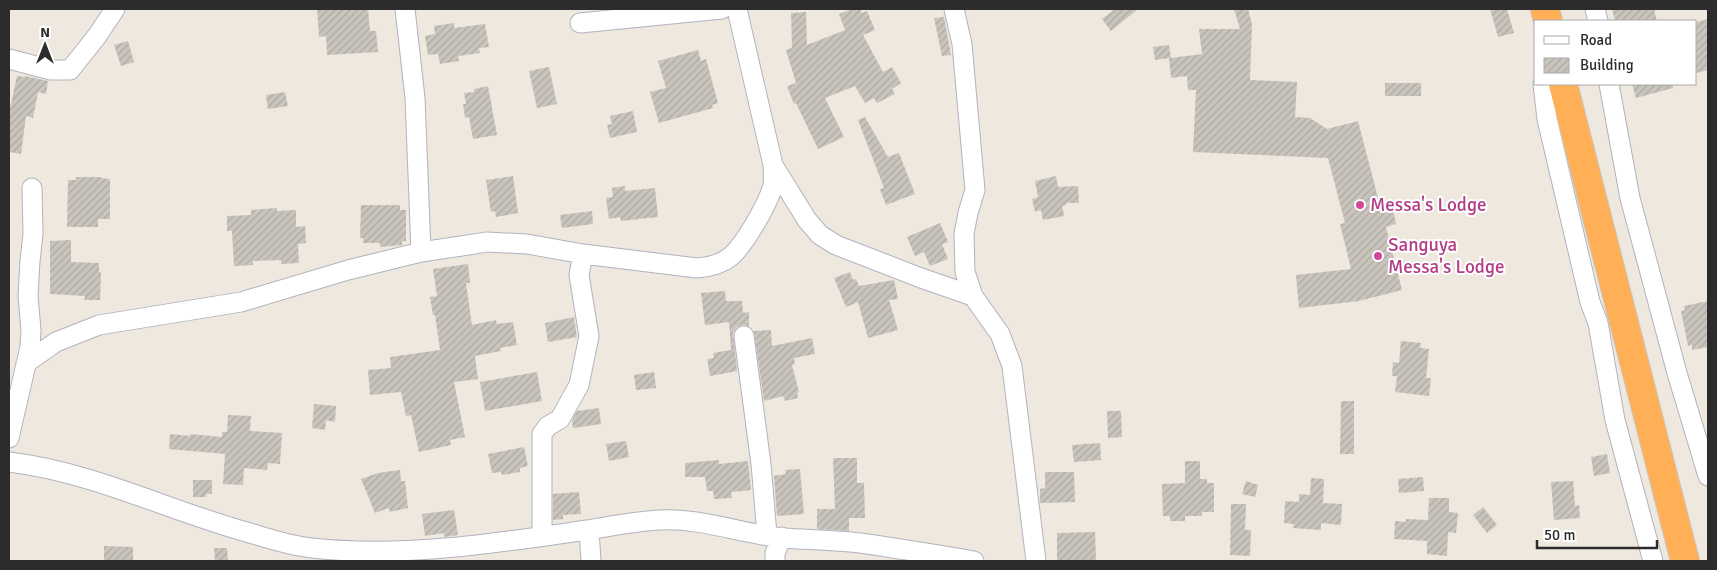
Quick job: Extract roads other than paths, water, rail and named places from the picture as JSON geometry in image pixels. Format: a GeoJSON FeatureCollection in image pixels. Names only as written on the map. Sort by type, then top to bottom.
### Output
{"type":"FeatureCollection","features":[{"type":"Feature","properties":{"kind":"highway"},"geometry":{"type":"LineString","coordinates":[[1564,85],[1686,561]]}},
{"type":"Feature","properties":{"kind":"street"},"geometry":{"type":"LineString","coordinates":[[9,59],[51,70],[70,70],[97,36],[115,9]]}},
{"type":"Feature","properties":{"kind":"street"},"geometry":{"type":"LineString","coordinates":[[405,9],[415,98],[421,252]]}},
{"type":"Feature","properties":{"kind":"street"},"geometry":{"type":"LineString","coordinates":[[580,23],[722,9]]}},
{"type":"Feature","properties":{"kind":"street"},"geometry":{"type":"LineString","coordinates":[[26,363],[56,342],[99,325],[241,302],[348,270],[421,252],[487,242],[527,244],[583,254],[697,268],[711,267],[729,258],[739,248],[766,203],[773,184],[773,165],[737,9]]}},
{"type":"Feature","properties":{"kind":"street"},"geometry":{"type":"LineString","coordinates":[[954,9],[962,44],[975,190],[964,234],[965,272],[973,296],[1000,334],[1012,366],[1036,561]]}},
{"type":"Feature","properties":{"kind":"street"},"geometry":{"type":"LineString","coordinates":[[1542,85],[1546,119],[1590,302],[1598,323],[1615,420],[1654,561]]}},
{"type":"Feature","properties":{"kind":"street"},"geometry":{"type":"LineString","coordinates":[[1609,85],[1630,198],[1677,373],[1708,476]]}},
{"type":"Feature","properties":{"kind":"street"},"geometry":{"type":"LineString","coordinates":[[773,165],[807,220],[820,235],[836,245],[973,296]]}},
{"type":"Feature","properties":{"kind":"street"},"geometry":{"type":"LineString","coordinates":[[9,438],[26,363],[31,330],[28,296],[34,234],[32,188]]}},
{"type":"Feature","properties":{"kind":"street"},"geometry":{"type":"LineString","coordinates":[[542,536],[542,434],[548,426],[560,419],[579,385],[589,336],[579,275],[583,254]]}},
{"type":"Feature","properties":{"kind":"street"},"geometry":{"type":"LineString","coordinates":[[744,336],[761,464],[774,536],[775,561]]}},
{"type":"Feature","properties":{"kind":"street"},"geometry":{"type":"LineString","coordinates":[[9,462],[101,483],[211,523],[287,544],[310,548],[409,551],[663,520],[688,521],[774,536],[866,544],[974,561]]}},
{"type":"Feature","properties":{"kind":"street"},"geometry":{"type":"LineString","coordinates":[[589,530],[591,561]]}},
{"type":"Feature","properties":{"kind":"street"},"geometry":{"type":"LineString","coordinates":[[371,561],[409,551]]}},
{"type":"Feature","properties":{"kind":"place","name":"Messa's Lodge"},"geometry":{"type":"Point","coordinates":[1360,205]}},
{"type":"Feature","properties":{"kind":"place","name":"Sanguya Messa's Lodge"},"geometry":{"type":"Point","coordinates":[1378,256]}}]}
